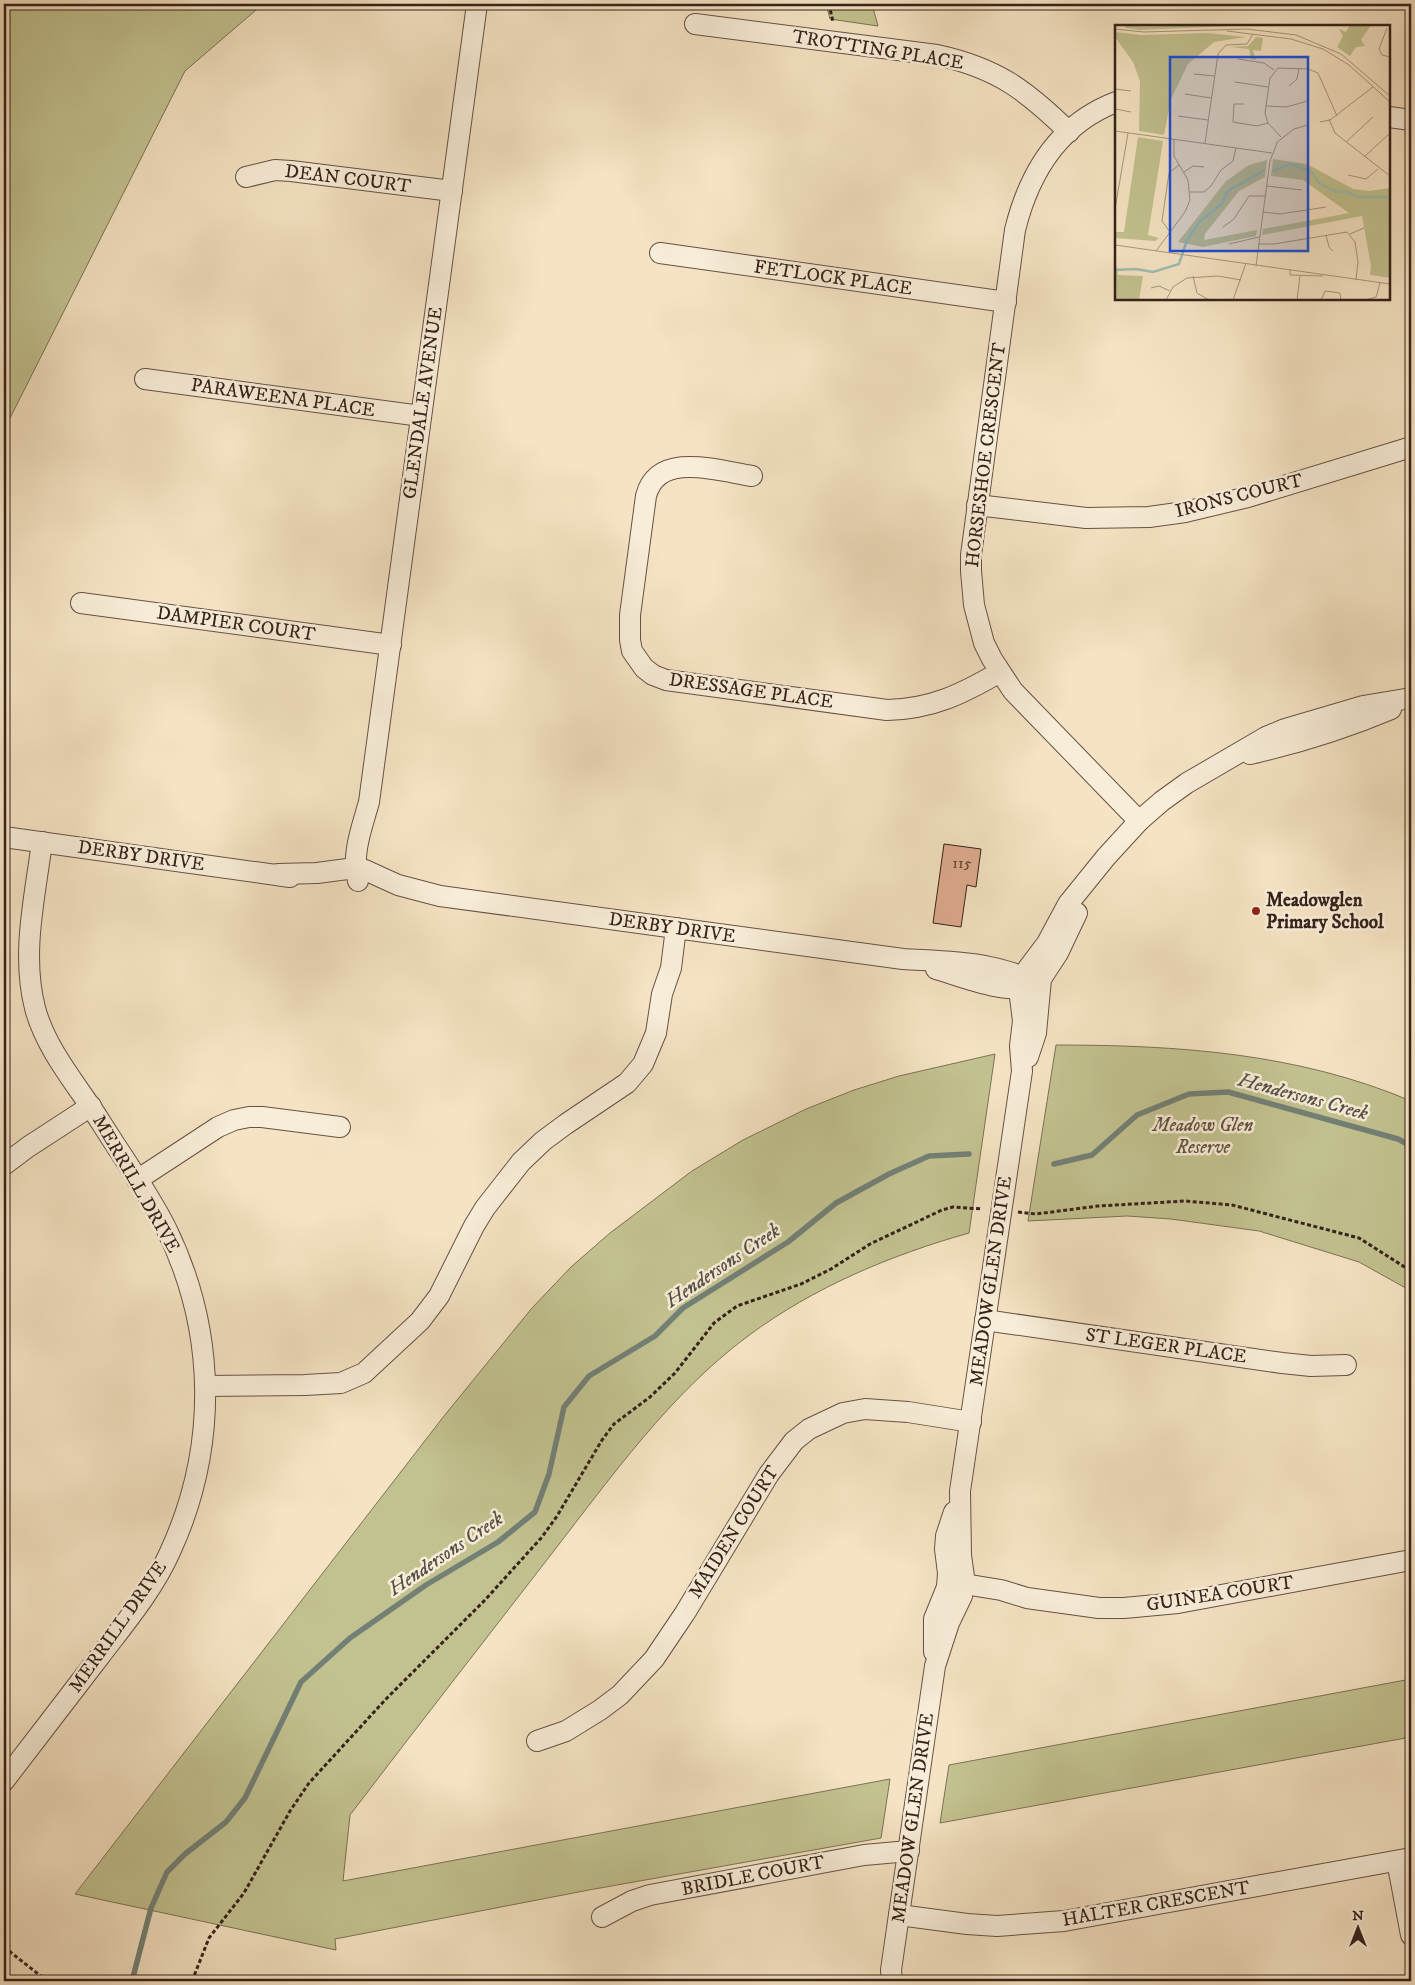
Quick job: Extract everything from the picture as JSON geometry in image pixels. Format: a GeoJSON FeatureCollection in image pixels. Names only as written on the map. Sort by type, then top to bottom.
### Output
{"type":"FeatureCollection","features":[{"type":"Feature","properties":{"kind":"street","name":"GLENDALE AVENUE"},"geometry":{"type":"LineString","coordinates":[[359,873],[358,847],[369,802],[477,4]]}},
{"type":"Feature","properties":{"kind":"street","name":"TROTTING PLACE"},"geometry":{"type":"LineString","coordinates":[[695,24],[928,54],[962,61],[984,68],[1023,90],[1069,132]]}},
{"type":"Feature","properties":{"kind":"street","name":"HORSESHOE CRESCENT"},"geometry":{"type":"LineString","coordinates":[[1115,102],[1088,116],[1069,132],[1040,163],[1026,192],[1015,230],[970,572],[974,605],[984,643],[1000,672],[1025,705],[1139,822]]}},
{"type":"Feature","properties":{"kind":"street"},"geometry":{"type":"LineString","coordinates":[[1390,117],[1411,120]]}},
{"type":"Feature","properties":{"kind":"street","name":"DEAN COURT"},"geometry":{"type":"LineString","coordinates":[[246,177],[276,170],[291,171],[452,191]]}},
{"type":"Feature","properties":{"kind":"street","name":"FETLOCK PLACE"},"geometry":{"type":"LineString","coordinates":[[660,253],[1006,302]]}},
{"type":"Feature","properties":{"kind":"street","name":"PARAWEENA PLACE"},"geometry":{"type":"LineString","coordinates":[[145,379],[421,416]]}},
{"type":"Feature","properties":{"kind":"street","name":"IRONS COURT"},"geometry":{"type":"LineString","coordinates":[[978,505],[1055,516],[1086,518],[1149,517],[1185,512],[1248,497],[1408,448]]}},
{"type":"Feature","properties":{"kind":"street","name":"DRESSAGE PLACE"},"geometry":{"type":"LineString","coordinates":[[752,476],[687,466],[663,472],[652,482],[646,496],[629,627],[632,651],[644,668],[666,680],[886,710],[923,707],[944,700],[966,692],[1000,672]]}},
{"type":"Feature","properties":{"kind":"street","name":"DAMPIER COURT"},"geometry":{"type":"LineString","coordinates":[[81,603],[390,645]]}},
{"type":"Feature","properties":{"kind":"street","name":"MEADOW GLEN DRIVE"},"geometry":{"type":"LineString","coordinates":[[890,1978],[935,1666],[932,1635],[934,1619],[958,1589],[946,1536],[960,1491],[1022,1070],[1032,1048],[1036,1033],[1038,1016],[1027,983],[1045,972],[1060,950],[1091,876],[1139,822],[1162,801],[1188,783],[1266,737],[1285,729],[1363,706],[1411,699]]}},
{"type":"Feature","properties":{"kind":"street","name":"DERBY DRIVE"},"geometry":{"type":"LineString","coordinates":[[4,837],[278,874],[359,873],[440,896],[903,959],[970,980],[1027,983]]}},
{"type":"Feature","properties":{"kind":"street","name":"MERRILL DRIVE"},"geometry":{"type":"LineString","coordinates":[[4,1781],[128,1618],[152,1584],[168,1556],[184,1519],[200,1461],[204,1426],[205,1386],[203,1351],[198,1318],[182,1265],[165,1226],[91,1106],[58,1057],[44,1033],[36,1012],[28,966],[42,842]]}},
{"type":"Feature","properties":{"kind":"street"},"geometry":{"type":"LineString","coordinates":[[205,1386],[341,1383],[364,1373],[420,1321],[430,1309],[478,1220],[521,1162],[544,1141],[592,1106],[616,1092],[635,1075],[643,1064],[656,1033],[662,994],[671,968],[669,927]]}},
{"type":"Feature","properties":{"kind":"street"},"geometry":{"type":"LineString","coordinates":[[4,1165],[91,1106]]}},
{"type":"Feature","properties":{"kind":"street"},"geometry":{"type":"LineString","coordinates":[[137,1180],[218,1127],[234,1120],[262,1117],[340,1127]]}},
{"type":"Feature","properties":{"kind":"street","name":"ST LEGER PLACE"},"geometry":{"type":"LineString","coordinates":[[986,1320],[1282,1363],[1310,1366],[1346,1365]]}},
{"type":"Feature","properties":{"kind":"street","name":"MAIDEN COURT"},"geometry":{"type":"LineString","coordinates":[[537,1741],[566,1731],[593,1715],[620,1695],[654,1659],[782,1455],[794,1441],[809,1429],[843,1413],[865,1409],[908,1412],[970,1422]]}},
{"type":"Feature","properties":{"kind":"street","name":"GUINEA COURT"},"geometry":{"type":"LineString","coordinates":[[958,1589],[1001,1590],[1027,1598],[1099,1608],[1155,1606],[1178,1604],[1411,1560]]}},
{"type":"Feature","properties":{"kind":"street","name":"BRIDLE COURT"},"geometry":{"type":"LineString","coordinates":[[602,1917],[632,1901],[650,1896],[864,1855],[909,1851]]}},
{"type":"Feature","properties":{"kind":"street"},"geometry":{"type":"LineString","coordinates":[[1404,1860],[1411,1935]]}},
{"type":"Feature","properties":{"kind":"street","name":"HALTER CRESCENT"},"geometry":{"type":"LineString","coordinates":[[899,1915],[997,1926],[1064,1922],[1404,1860]]}},
{"type":"Feature","properties":{"kind":"path"},"geometry":{"type":"LineString","coordinates":[[829,4],[834,22]]}},
{"type":"Feature","properties":{"kind":"path"},"geometry":{"type":"LineString","coordinates":[[192,1981],[209,1938],[244,1893],[290,1811],[309,1783],[386,1699],[418,1669],[517,1566],[542,1537],[557,1516],[602,1440],[614,1424],[650,1397],[675,1373],[714,1323],[737,1306],[801,1284],[831,1269],[870,1244],[942,1210],[959,1207],[1036,1214],[1098,1206],[1185,1201],[1232,1205],[1359,1238],[1411,1271]]}},
{"type":"Feature","properties":{"kind":"path"},"geometry":{"type":"LineString","coordinates":[[4,1947],[47,1981]]}},
{"type":"Feature","properties":{"kind":"green space"},"geometry":{"type":"Polygon","coordinates":[[[4,4],[263,4],[185,71],[5,428],[4,436],[4,4]]]}},
{"type":"Feature","properties":{"kind":"green space"},"geometry":{"type":"Polygon","coordinates":[[[826,4],[872,4],[878,26],[830,19],[826,4]]]}},
{"type":"Feature","properties":{"kind":"green space","name":"Meadow Glen Reserve"},"geometry":{"type":"Polygon","coordinates":[[[1056,1045],[1147,1047],[1237,1055],[1325,1072],[1411,1101],[1411,1291],[1359,1262],[1259,1231],[1171,1219],[1127,1216],[1028,1221],[1056,1045]]]}},
{"type":"Feature","properties":{"kind":"green space"},"geometry":{"type":"Polygon","coordinates":[[[995,1054],[969,1233],[882,1262],[799,1302],[748,1336],[693,1384],[643,1437],[350,1815],[343,1881],[890,1779],[881,1838],[589,1890],[335,1939],[336,1950],[75,1894],[444,1416],[532,1308],[571,1267],[610,1233],[692,1171],[743,1140],[806,1109],[854,1090],[899,1076],[995,1054]]]}},
{"type":"Feature","properties":{"kind":"green space"},"geometry":{"type":"Polygon","coordinates":[[[1411,1679],[1411,1737],[940,1823],[949,1765],[1411,1679]]]}},
{"type":"Feature","properties":{"kind":"building"},"geometry":{"type":"Polygon","coordinates":[[[944,844],[981,849],[976,887],[967,885],[961,927],[933,923],[944,844]]]}},
{"type":"Feature","properties":{"kind":"waterway","name":"Hendersons Creek"},"geometry":{"type":"LineString","coordinates":[[1054,1164],[1092,1155],[1137,1115],[1189,1094],[1228,1092],[1398,1139],[1411,1146]]}},
{"type":"Feature","properties":{"kind":"waterway","name":"Hendersons Creek"},"geometry":{"type":"LineString","coordinates":[[132,1981],[151,1908],[167,1872],[185,1854],[226,1822],[245,1798],[301,1682],[350,1638],[426,1585],[498,1542],[535,1512],[549,1474],[564,1407],[589,1376],[655,1336],[683,1308],[788,1242],[836,1203],[889,1174],[929,1156],[969,1154]]}},
{"type":"Feature","properties":{"kind":"place","name":"Meadowglen Primary School"},"geometry":{"type":"Point","coordinates":[1256,911]}}]}
